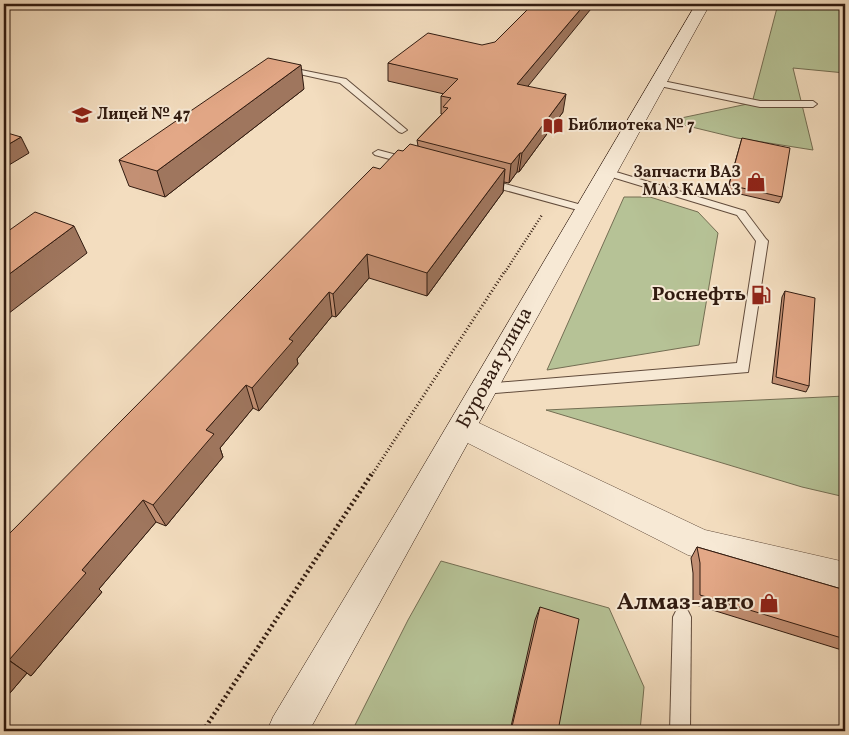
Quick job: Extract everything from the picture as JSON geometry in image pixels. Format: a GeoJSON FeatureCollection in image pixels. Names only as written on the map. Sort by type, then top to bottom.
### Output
{"type":"FeatureCollection","features":[{"type":"Feature","properties":{"kind":"main road"},"geometry":{"type":"LineString","coordinates":[[4,7],[11,4]]}},
{"type":"Feature","properties":{"kind":"main road","name":"Буровая улица"},"geometry":{"type":"LineString","coordinates":[[287,731],[703,4]]}},
{"type":"Feature","properties":{"kind":"main road"},"geometry":{"type":"LineString","coordinates":[[462,427],[700,544],[845,579]]}},
{"type":"Feature","properties":{"kind":"lane"},"geometry":{"type":"LineString","coordinates":[[273,66],[343,81],[402,130]]}},
{"type":"Feature","properties":{"kind":"lane"},"geometry":{"type":"LineString","coordinates":[[658,83],[760,104],[813,104]]}},
{"type":"Feature","properties":{"kind":"lane"},"geometry":{"type":"LineString","coordinates":[[378,153],[417,163]]}},
{"type":"Feature","properties":{"kind":"lane"},"geometry":{"type":"LineString","coordinates":[[484,389],[743,368],[762,241],[741,213],[606,172]]}},
{"type":"Feature","properties":{"kind":"lane"},"geometry":{"type":"LineString","coordinates":[[475,179],[585,209]]}},
{"type":"Feature","properties":{"kind":"lane"},"geometry":{"type":"LineString","coordinates":[[680,731],[682,618]]}},
{"type":"Feature","properties":{"kind":"path"},"geometry":{"type":"LineString","coordinates":[[203,731],[552,200]]}},
{"type":"Feature","properties":{"kind":"green space"},"geometry":{"type":"Polygon","coordinates":[[[778,4],[845,4],[845,73],[793,68],[813,150],[737,138],[667,121],[752,103],[778,4]]]}},
{"type":"Feature","properties":{"kind":"green space"},"geometry":{"type":"Polygon","coordinates":[[[624,197],[650,197],[698,212],[718,233],[699,345],[547,370],[624,197]]]}},
{"type":"Feature","properties":{"kind":"green space"},"geometry":{"type":"Polygon","coordinates":[[[845,396],[845,497],[802,487],[546,410],[845,396]]]}},
{"type":"Feature","properties":{"kind":"green space"},"geometry":{"type":"Polygon","coordinates":[[[441,561],[609,608],[644,687],[640,731],[352,731],[408,620],[441,561]]]}},
{"type":"Feature","properties":{"kind":"building"},"geometry":{"type":"Polygon","coordinates":[[[533,4],[585,4],[517,84],[566,94],[522,153],[511,164],[417,140],[448,108],[443,107],[451,98],[441,96],[458,79],[388,63],[428,33],[482,45],[495,42],[533,4]]]}},
{"type":"Feature","properties":{"kind":"building"},"geometry":{"type":"Polygon","coordinates":[[[268,58],[301,65],[157,171],[119,160],[268,58]]]}},
{"type":"Feature","properties":{"kind":"building"},"geometry":{"type":"Polygon","coordinates":[[[4,132],[21,137],[4,147],[4,132]]]}},
{"type":"Feature","properties":{"kind":"building","name":"Запчасти ВАЗ МАЗ КАМАЗ"},"geometry":{"type":"Polygon","coordinates":[[[742,138],[790,148],[782,197],[729,185],[742,138]]]}},
{"type":"Feature","properties":{"kind":"building"},"geometry":{"type":"Polygon","coordinates":[[[410,144],[505,169],[427,273],[367,254],[333,294],[329,292],[289,339],[293,341],[252,388],[246,385],[206,430],[214,434],[153,505],[143,500],[82,570],[86,573],[9,660],[4,657],[4,539],[373,167],[380,169],[398,150],[403,151],[410,144]]]}},
{"type":"Feature","properties":{"kind":"building"},"geometry":{"type":"Polygon","coordinates":[[[35,212],[74,226],[4,278],[4,234],[35,212]]]}},
{"type":"Feature","properties":{"kind":"building"},"geometry":{"type":"Polygon","coordinates":[[[785,291],[815,298],[809,386],[776,377],[785,291]]]}},
{"type":"Feature","properties":{"kind":"building","name":"Алмаз-авто"},"geometry":{"type":"Polygon","coordinates":[[[697,547],[845,590],[845,639],[700,595],[700,563],[697,547]]]}},
{"type":"Feature","properties":{"kind":"building"},"geometry":{"type":"Polygon","coordinates":[[[540,607],[579,619],[558,731],[511,731],[540,607]]]}},
{"type":"Feature","properties":{"kind":"place","name":"Лицей № 47"},"geometry":{"type":"Point","coordinates":[82,115]}},
{"type":"Feature","properties":{"kind":"place","name":"Библиотека № 7"},"geometry":{"type":"Point","coordinates":[553,126]}},
{"type":"Feature","properties":{"kind":"place","name":"Запчасти ВАЗ МАЗ КАМАЗ"},"geometry":{"type":"Point","coordinates":[756,182]}},
{"type":"Feature","properties":{"kind":"place","name":"Роснефть"},"geometry":{"type":"Point","coordinates":[761,295]}},
{"type":"Feature","properties":{"kind":"place","name":"Алмаз-авто"},"geometry":{"type":"Point","coordinates":[769,603]}}]}
